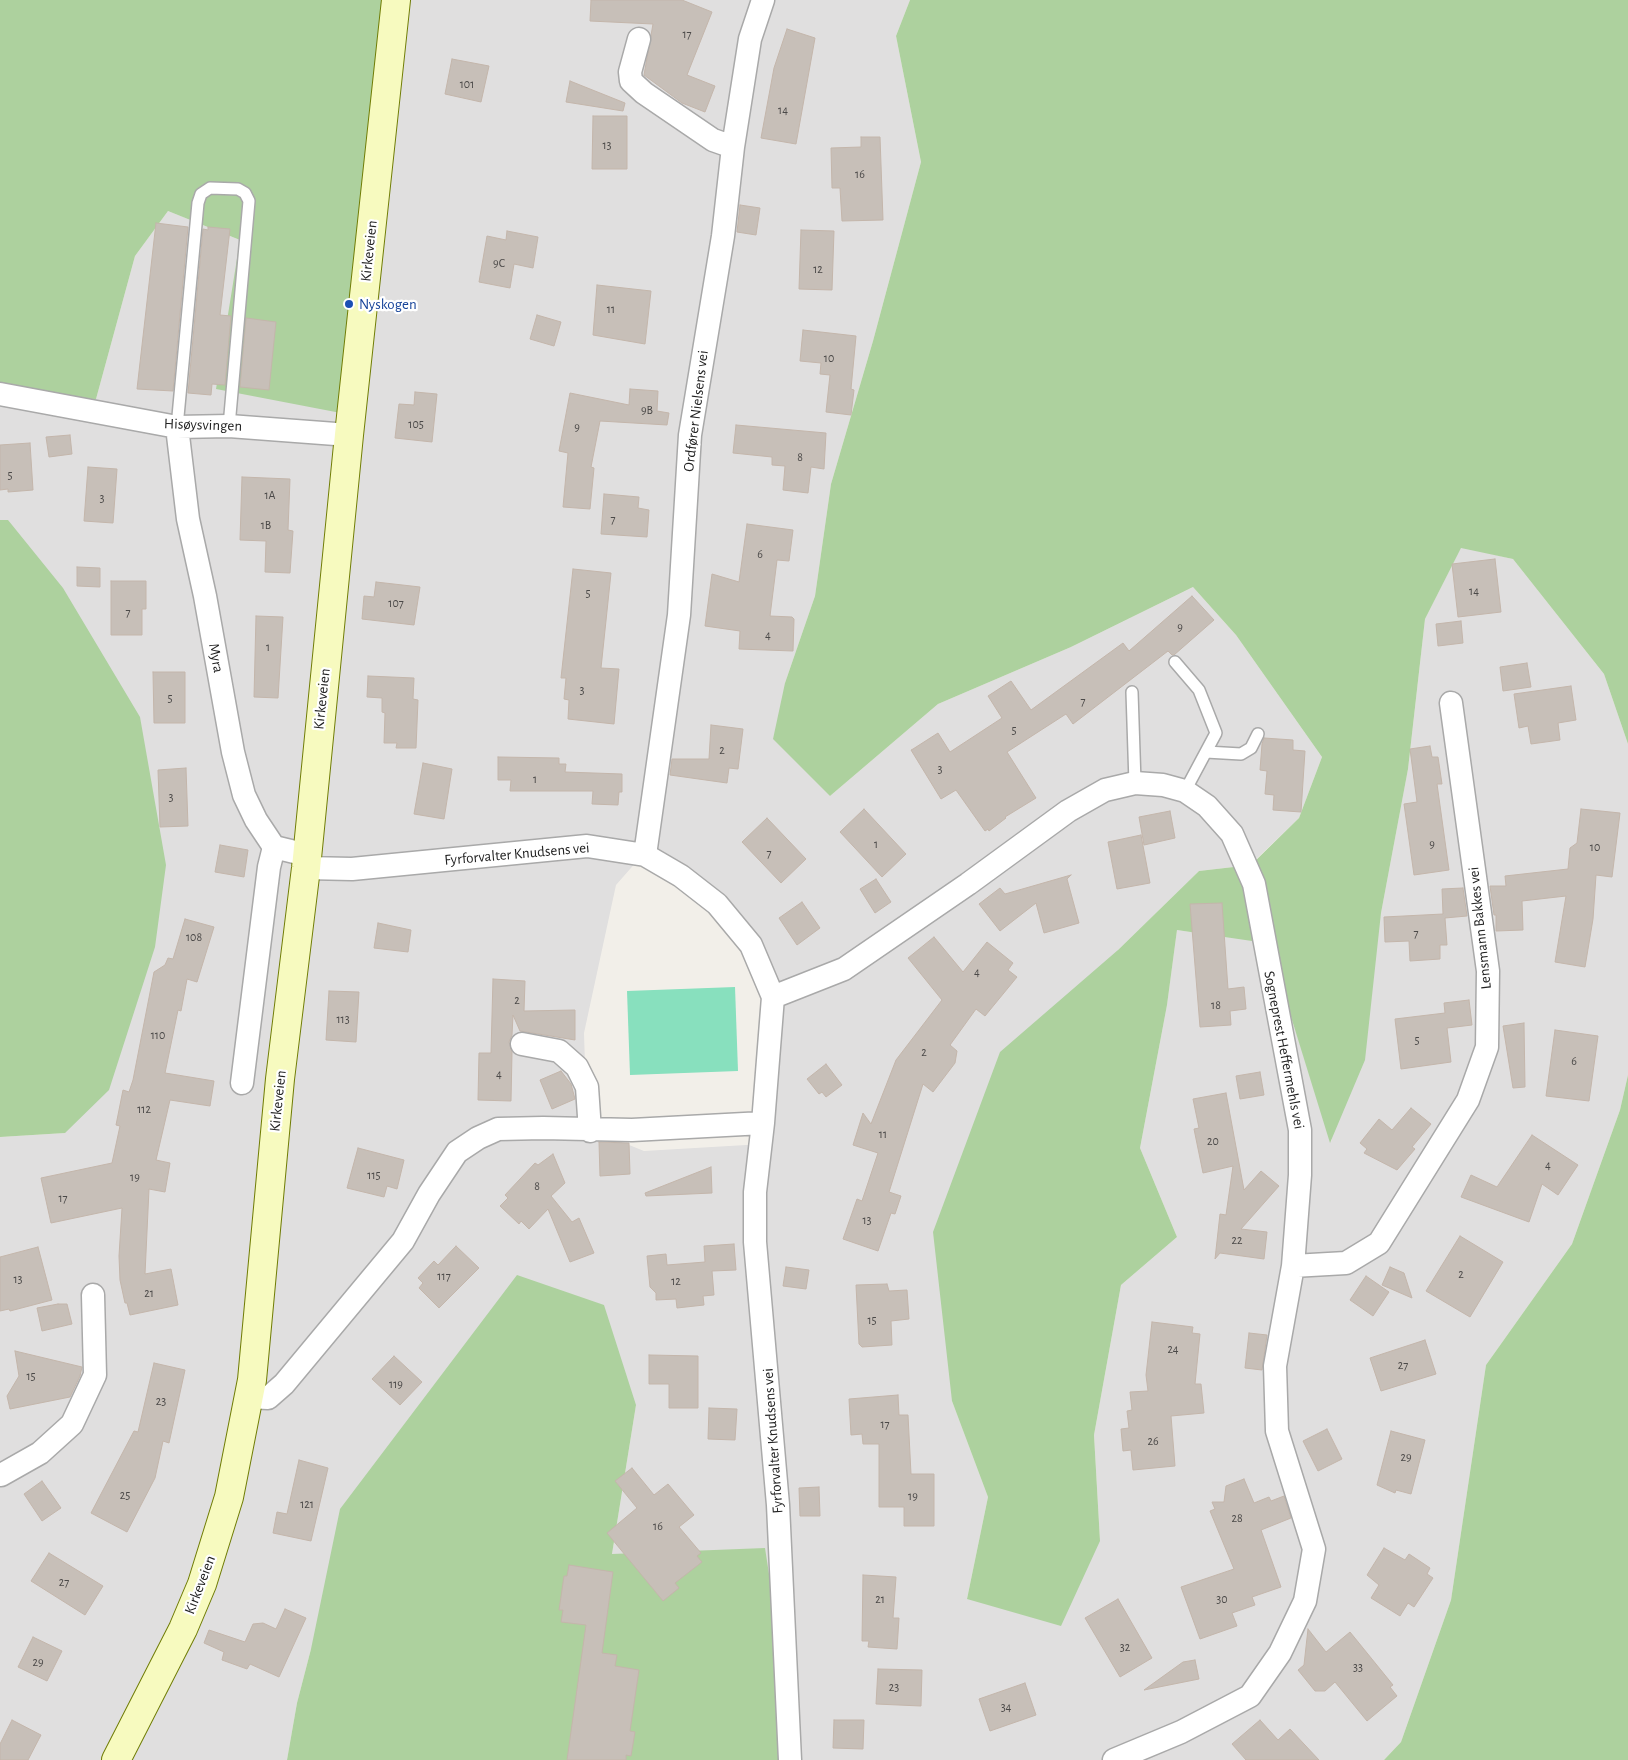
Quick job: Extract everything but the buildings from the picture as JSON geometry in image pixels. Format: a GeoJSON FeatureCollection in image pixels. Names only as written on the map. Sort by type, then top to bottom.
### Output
{"type":"FeatureCollection","features":[{"type":"Feature","properties":{"kind":"main road","name":"Kirkeveien"},"geometry":{"type":"LineString","coordinates":[[116,1760],[183,1629],[202,1584],[229,1497],[249,1397],[280,1079],[306,861],[349,435],[396,0]]}},
{"type":"Feature","properties":{"kind":"street","name":"Ordfører Nielsens vei"},"geometry":{"type":"LineString","coordinates":[[645,855],[679,615],[690,435],[723,236],[733,147],[750,39],[763,0]]}},
{"type":"Feature","properties":{"kind":"street"},"geometry":{"type":"LineString","coordinates":[[639,39],[630,72],[631,81],[644,93],[713,140],[733,147]]}},
{"type":"Feature","properties":{"kind":"street","name":"Hisøysvingen"},"geometry":{"type":"LineString","coordinates":[[0,394],[177,427],[229,426],[349,435]]}},
{"type":"Feature","properties":{"kind":"street","name":"Myra"},"geometry":{"type":"LineString","coordinates":[[177,427],[188,519],[205,596],[233,752],[244,795],[256,820],[274,847]]}},
{"type":"Feature","properties":{"kind":"street","name":"Lensmann Bakkes vei"},"geometry":{"type":"LineString","coordinates":[[1293,1266],[1346,1263],[1378,1243],[1468,1100],[1488,1047],[1488,970],[1452,703]]}},
{"type":"Feature","properties":{"kind":"street","name":"Sogneprest Heffermehls vei"},"geometry":{"type":"LineString","coordinates":[[773,997],[844,969],[968,884],[1068,810],[1105,790],[1135,783],[1163,785],[1185,791],[1207,806],[1232,834],[1254,884],[1300,1130],[1300,1175],[1293,1266],[1275,1366],[1278,1431],[1292,1482],[1314,1548],[1305,1602],[1280,1653],[1250,1696],[1181,1732],[1114,1760]]}},
{"type":"Feature","properties":{"kind":"street","name":"Fyrforvalter Knudsens vei"},"geometry":{"type":"LineString","coordinates":[[306,861],[352,869],[587,846],[645,855],[681,876],[716,904],[751,945],[773,997],[763,1123],[755,1192],[755,1242],[778,1505],[790,1760]]}},
{"type":"Feature","properties":{"kind":"street"},"geometry":{"type":"LineString","coordinates":[[242,1083],[269,867],[274,847],[306,861]]}},
{"type":"Feature","properties":{"kind":"street"},"geometry":{"type":"LineString","coordinates":[[522,1044],[558,1051],[577,1067],[587,1087],[590,1130]]}},
{"type":"Feature","properties":{"kind":"street"},"geometry":{"type":"LineString","coordinates":[[249,1397],[268,1398],[284,1384],[403,1241],[429,1194],[457,1152],[478,1138],[498,1129],[632,1130],[763,1123]]}},
{"type":"Feature","properties":{"kind":"street"},"geometry":{"type":"LineString","coordinates":[[0,1476],[40,1453],[72,1424],[95,1375],[93,1296]]}},
{"type":"Feature","properties":{"kind":"lane"},"geometry":{"type":"LineString","coordinates":[[177,427],[198,203],[201,194],[210,188],[238,190],[246,193],[248,201],[229,426]]}},
{"type":"Feature","properties":{"kind":"lane"},"geometry":{"type":"LineString","coordinates":[[1175,662],[1199,690],[1216,733],[1185,791]]}},
{"type":"Feature","properties":{"kind":"lane"},"geometry":{"type":"LineString","coordinates":[[1132,692],[1135,783]]}},
{"type":"Feature","properties":{"kind":"lane"},"geometry":{"type":"LineString","coordinates":[[1206,752],[1241,754],[1251,748],[1258,734]]}},
{"type":"Feature","properties":{"kind":"shaded area"},"geometry":{"type":"Polygon","coordinates":[[[395,0],[910,0],[896,36],[921,162],[873,341],[831,484],[815,596],[785,683],[830,796],[938,704],[1071,647],[1193,587],[1236,635],[1322,757],[1299,818],[1250,865],[1199,871],[1118,950],[952,1401],[988,1497],[967,1599],[1100,1541],[1094,1435],[1121,1285],[1177,1237],[1140,1148],[1167,1005],[1177,930],[1252,940],[1288,1007],[1331,1142],[1381,913],[1408,769],[1425,619],[1461,547],[1513,559],[1604,674],[1628,744],[1628,1075],[1620,1110],[1572,1244],[1486,1365],[1451,1600],[1401,1742],[1384,1760],[790,1760],[612,1554],[636,1405],[311,1649],[297,1703],[287,1760],[0,1760],[0,1137],[65,1133],[8,520],[0,520],[0,397],[96,399],[135,256],[168,211],[240,240],[395,0]],[[652,844],[616,885],[584,1033],[587,1128],[644,1151],[763,1144],[773,1127],[781,1041],[734,916],[652,844]]]}},
{"type":"Feature","properties":{"kind":"green space"},"geometry":{"type":"Polygon","coordinates":[[[0,0],[395,0],[346,414],[216,389],[240,240],[168,211],[135,256],[96,399],[0,397],[0,0]]]}},
{"type":"Feature","properties":{"kind":"green space"},"geometry":{"type":"Polygon","coordinates":[[[910,0],[1628,0],[1628,744],[1604,674],[1513,559],[1461,548],[1425,619],[1408,769],[1381,913],[1365,1060],[1330,1143],[1288,1007],[1252,941],[1177,930],[1167,1005],[1140,1148],[1177,1237],[1121,1285],[1094,1435],[1100,1541],[1061,1626],[967,1599],[988,1497],[952,1401],[933,1232],[1000,1052],[1118,950],[1199,871],[1251,865],[1299,818],[1322,757],[1236,635],[1193,587],[1071,647],[938,704],[830,796],[773,739],[785,683],[815,596],[831,484],[873,341],[921,162],[896,36],[910,0]]]}},
{"type":"Feature","properties":{"kind":"green space"},"geometry":{"type":"Polygon","coordinates":[[[0,520],[8,520],[63,588],[140,717],[166,865],[155,947],[109,1090],[65,1133],[0,1137],[0,520]]]}},
{"type":"Feature","properties":{"kind":"green space"},"geometry":{"type":"Polygon","coordinates":[[[735,987],[738,1071],[630,1075],[627,991],[735,987]]]}},
{"type":"Feature","properties":{"kind":"green space"},"geometry":{"type":"Polygon","coordinates":[[[1628,1075],[1628,1760],[1384,1760],[1401,1742],[1451,1600],[1486,1365],[1572,1244],[1620,1110],[1628,1075]]]}},
{"type":"Feature","properties":{"kind":"green space"},"geometry":{"type":"Polygon","coordinates":[[[517,1275],[604,1305],[636,1405],[612,1554],[765,1548],[783,1665],[790,1760],[287,1760],[297,1703],[311,1649],[340,1509],[517,1275]]]}},
{"type":"Feature","properties":{"kind":"place","name":"Nyskogen"},"geometry":{"type":"Point","coordinates":[349,304]}}]}
